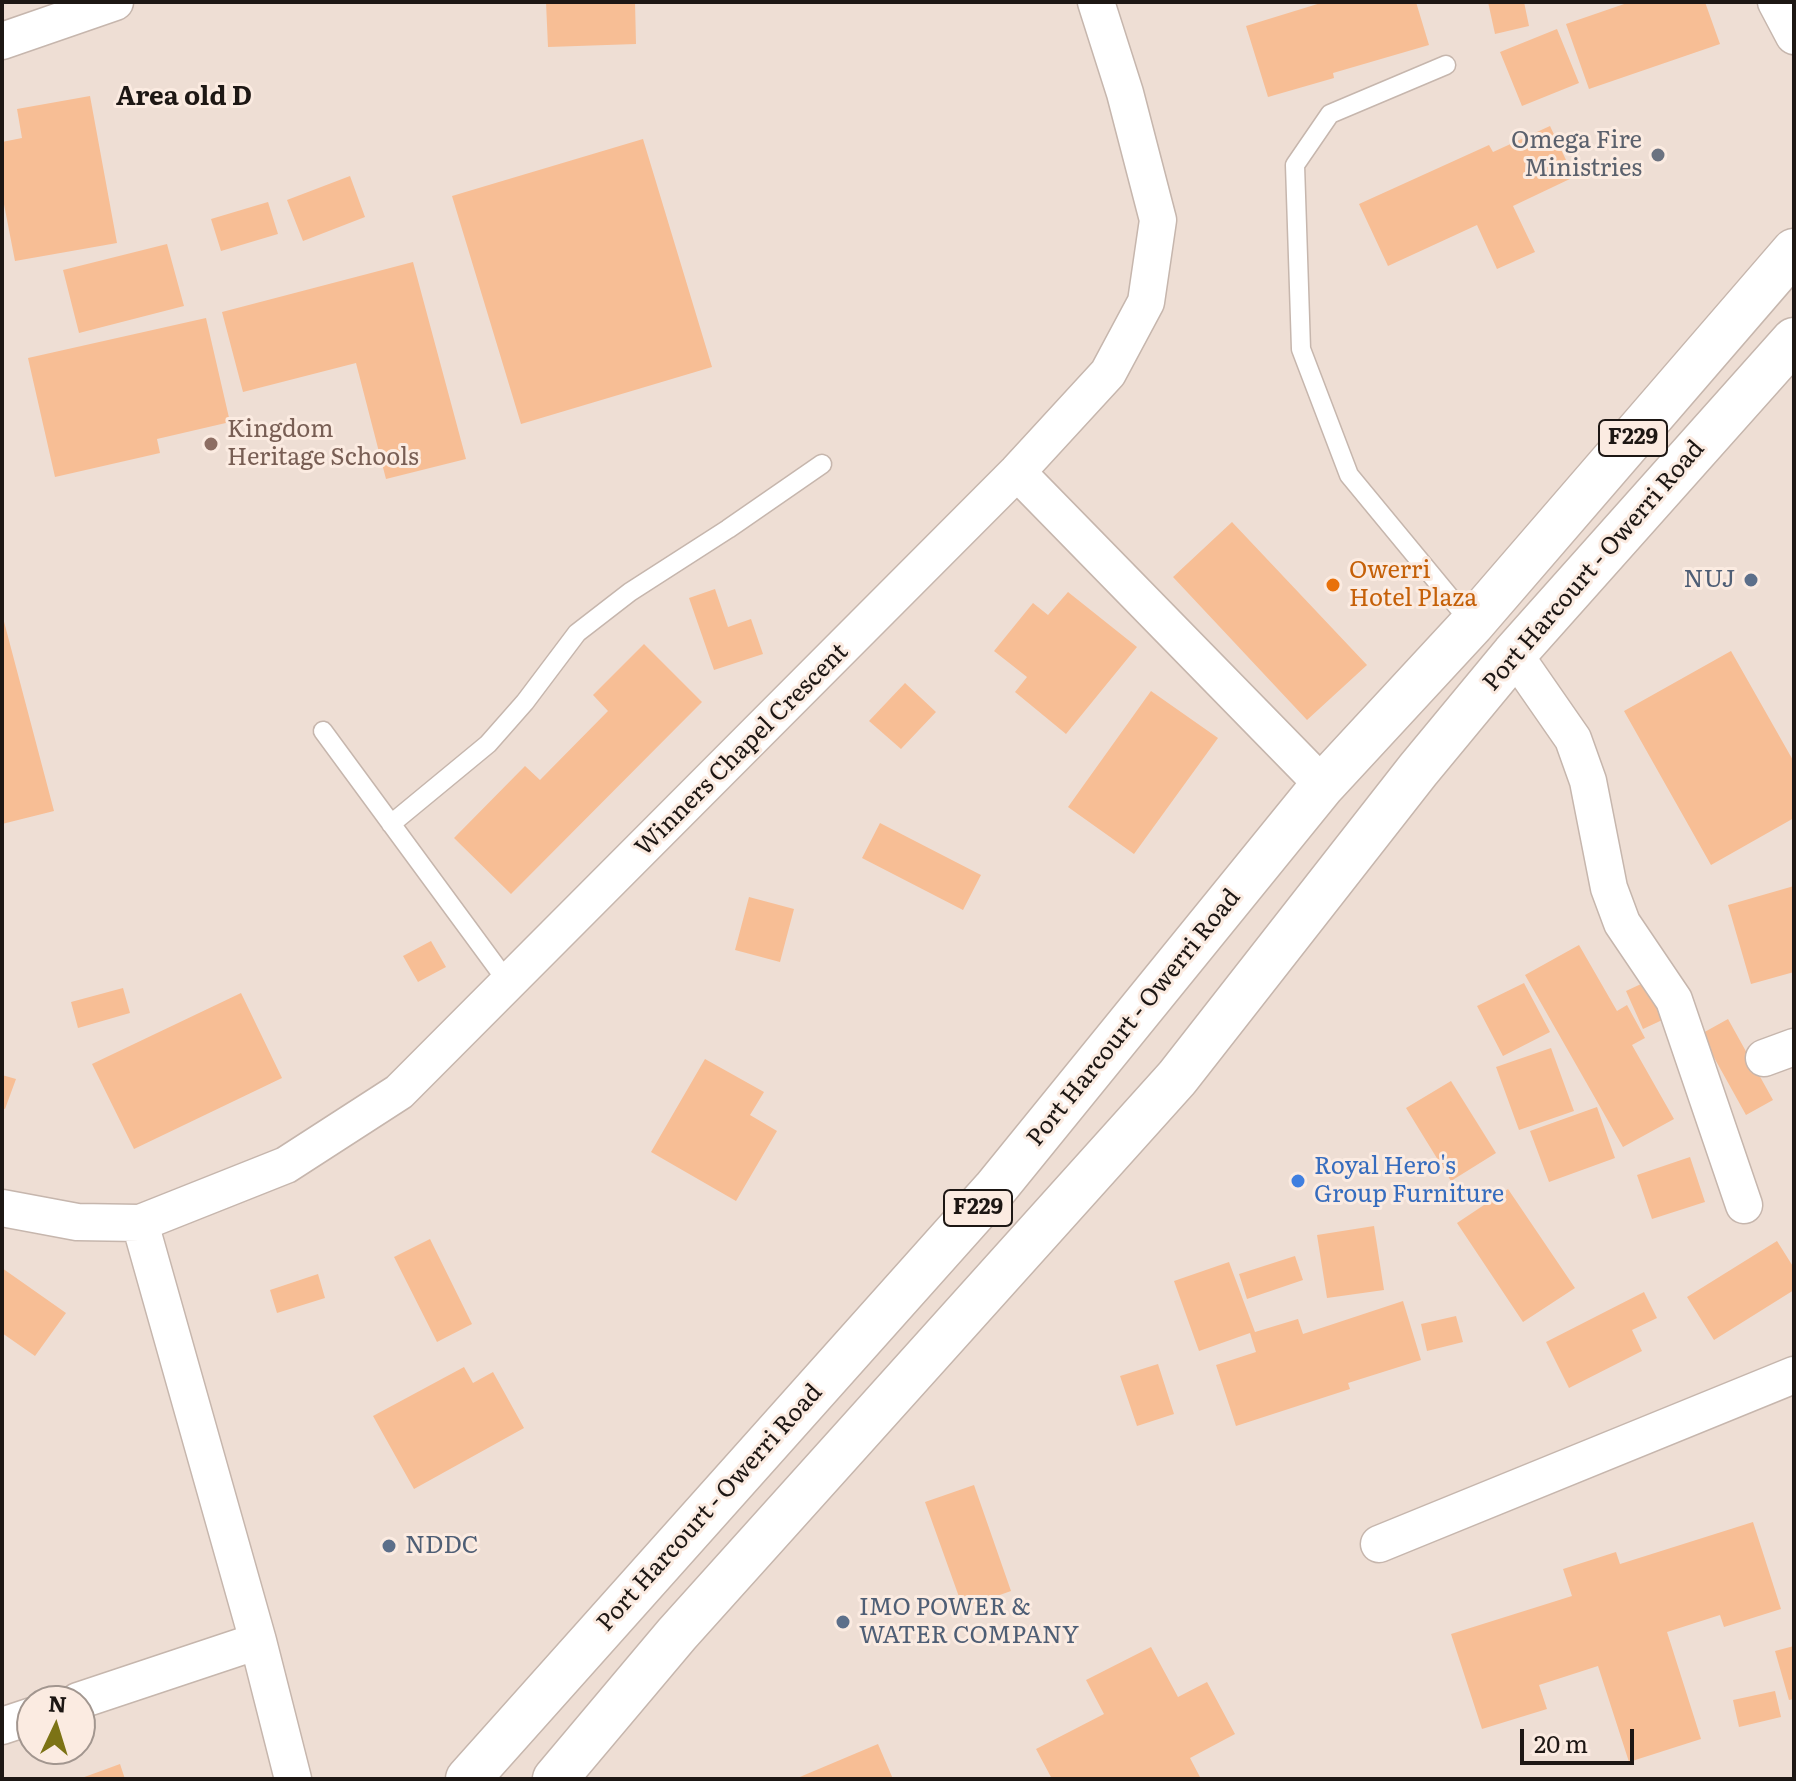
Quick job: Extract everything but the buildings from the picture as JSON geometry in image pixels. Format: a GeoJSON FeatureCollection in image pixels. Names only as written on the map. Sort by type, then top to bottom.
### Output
{"type":"FeatureCollection","features":[{"type":"Feature","properties":{"kind":"main road","name":"Port Harcourt - Owerri Road"},"geometry":{"type":"LineString","coordinates":[[468,1779],[994,1190],[1323,785],[1472,624],[1794,251]]}},
{"type":"Feature","properties":{"kind":"main road","name":"Port Harcourt - Owerri Road"},"geometry":{"type":"LineString","coordinates":[[555,1779],[677,1634],[1177,1078],[1418,770],[1514,654],[1794,340]]}},
{"type":"Feature","properties":{"kind":"main road"},"geometry":{"type":"LineString","coordinates":[[898,1297],[949,1332]]}},
{"type":"Feature","properties":{"kind":"street"},"geometry":{"type":"LineString","coordinates":[[2,41],[115,2]]}},
{"type":"Feature","properties":{"kind":"street","name":"Winners Chapel Crescent"},"geometry":{"type":"LineString","coordinates":[[2,1208],[77,1222],[140,1223],[286,1165],[399,1092],[1017,472],[1108,373],[1146,302],[1158,220],[1125,93],[1096,2]]}},
{"type":"Feature","properties":{"kind":"street"},"geometry":{"type":"LineString","coordinates":[[1776,2],[1794,36]]}},
{"type":"Feature","properties":{"kind":"street"},"geometry":{"type":"LineString","coordinates":[[1017,472],[1323,785]]}},
{"type":"Feature","properties":{"kind":"street"},"geometry":{"type":"LineString","coordinates":[[1514,654],[1578,750],[1588,781],[1609,888],[1622,923],[1674,1000],[1744,1205]]}},
{"type":"Feature","properties":{"kind":"street"},"geometry":{"type":"LineString","coordinates":[[140,1223],[258,1641],[293,1779]]}},
{"type":"Feature","properties":{"kind":"street"},"geometry":{"type":"LineString","coordinates":[[1379,1544],[1794,1375]]}},
{"type":"Feature","properties":{"kind":"street"},"geometry":{"type":"LineString","coordinates":[[96,1695],[258,1641]]}},
{"type":"Feature","properties":{"kind":"lane"},"geometry":{"type":"LineString","coordinates":[[1446,65],[1330,114],[1295,165],[1301,349],[1349,475],[1472,624]]}},
{"type":"Feature","properties":{"kind":"lane"},"geometry":{"type":"LineString","coordinates":[[391,824],[488,744],[525,702],[577,633],[630,592],[822,464]]}},
{"type":"Feature","properties":{"kind":"lane"},"geometry":{"type":"LineString","coordinates":[[323,731],[509,984]]}},
{"type":"Feature","properties":{"kind":"place","name":"Omega Fire Ministries"},"geometry":{"type":"Point","coordinates":[1658,155]}},
{"type":"Feature","properties":{"kind":"place","name":"Kingdom Heritage Schools"},"geometry":{"type":"Point","coordinates":[211,444]}},
{"type":"Feature","properties":{"kind":"place","name":"NUJ"},"geometry":{"type":"Point","coordinates":[1751,580]}},
{"type":"Feature","properties":{"kind":"place","name":"Owerri Hotel Plaza"},"geometry":{"type":"Point","coordinates":[1333,585]}},
{"type":"Feature","properties":{"kind":"place","name":"Royal Hero's Group Furniture"},"geometry":{"type":"Point","coordinates":[1298,1181]}},
{"type":"Feature","properties":{"kind":"place","name":"NDDC"},"geometry":{"type":"Point","coordinates":[389,1546]}},
{"type":"Feature","properties":{"kind":"place","name":"IMO POWER & WATER COMPANY"},"geometry":{"type":"Point","coordinates":[843,1622]}},
{"type":"Feature","properties":{"kind":"district","name":"Area old D"},"geometry":{"type":"Point","coordinates":[184,97]}}]}
